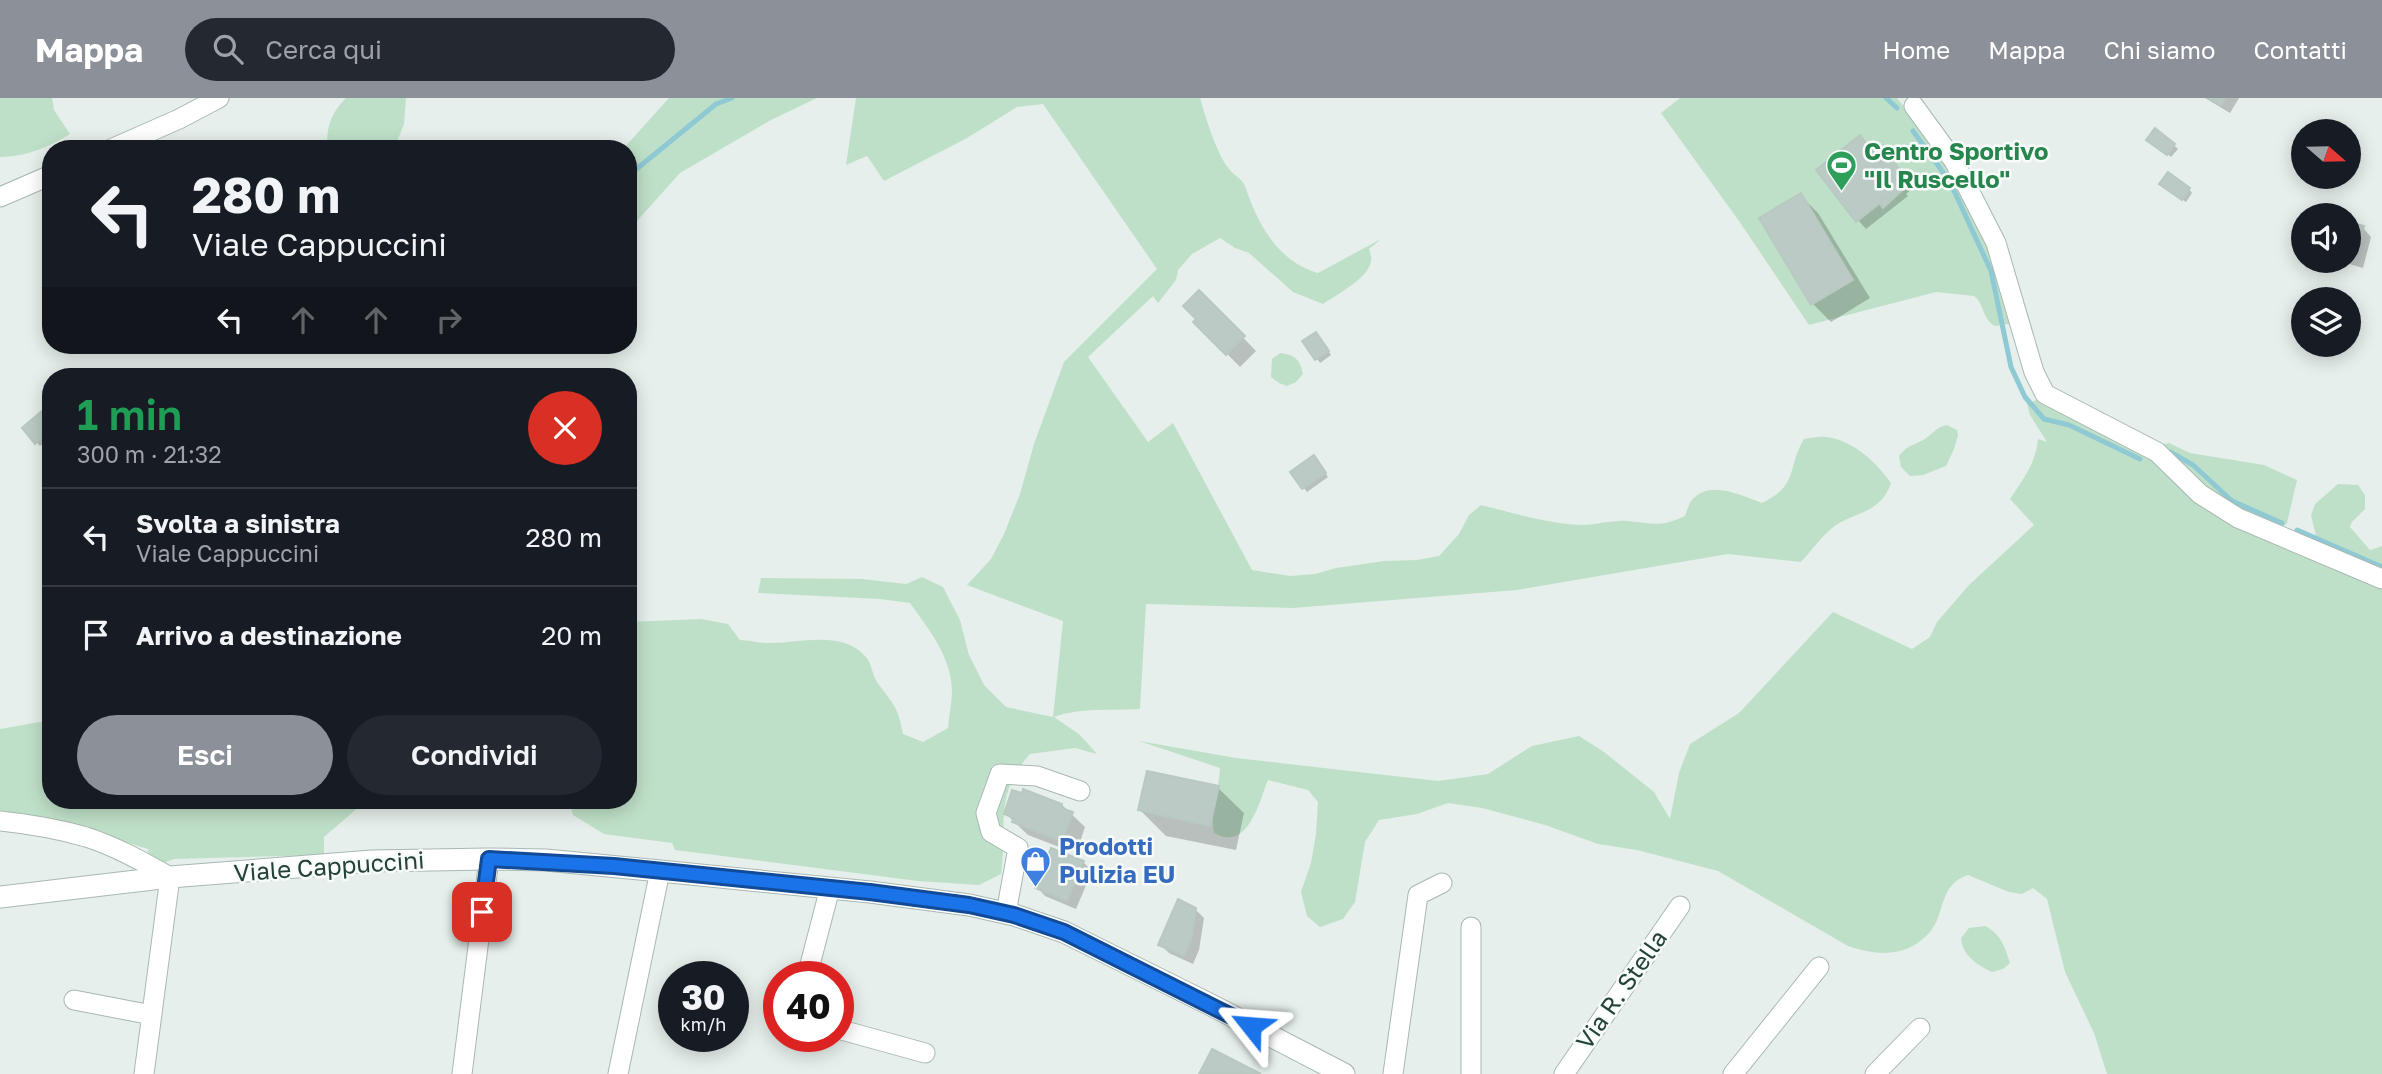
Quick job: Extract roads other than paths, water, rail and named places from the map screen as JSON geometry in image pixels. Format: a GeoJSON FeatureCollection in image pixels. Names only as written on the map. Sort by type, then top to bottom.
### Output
{"type":"FeatureCollection","features":[{"type":"Feature","properties":{"kind":"street"},"geometry":{"type":"LineString","coordinates":[[131,140],[219,98]]}},
{"type":"Feature","properties":{"kind":"street"},"geometry":{"type":"LineString","coordinates":[[1914,106],[1954,161],[1996,243],[2034,372],[2045,394],[2157,452],[2200,494],[2238,518],[2382,579]]}},
{"type":"Feature","properties":{"kind":"street"},"geometry":{"type":"LineString","coordinates":[[0,197],[42,179]]}},
{"type":"Feature","properties":{"kind":"street"},"geometry":{"type":"LineString","coordinates":[[1006,913],[1018,848],[991,832],[986,813],[1000,774],[1037,776],[1080,791]]}},
{"type":"Feature","properties":{"kind":"street"},"geometry":{"type":"LineString","coordinates":[[0,821],[31,824],[87,837],[134,857],[170,877],[144,1074]]}},
{"type":"Feature","properties":{"kind":"street"},"geometry":{"type":"LineString","coordinates":[[462,1074],[489,859]]}},
{"type":"Feature","properties":{"kind":"street","name":"Viale Cappuccini"},"geometry":{"type":"LineString","coordinates":[[0,897],[170,877],[372,861],[489,859],[546,860],[830,888],[969,905],[1006,913],[1064,932],[1344,1074]]}},
{"type":"Feature","properties":{"kind":"street"},"geometry":{"type":"LineString","coordinates":[[618,1074],[660,871]]}},
{"type":"Feature","properties":{"kind":"street"},"geometry":{"type":"LineString","coordinates":[[1393,1074],[1418,895],[1442,883]]}},
{"type":"Feature","properties":{"kind":"street"},"geometry":{"type":"LineString","coordinates":[[811,961],[830,888]]}},
{"type":"Feature","properties":{"kind":"street","name":"Via R. Stella"},"geometry":{"type":"LineString","coordinates":[[1564,1074],[1679,905]]}},
{"type":"Feature","properties":{"kind":"street"},"geometry":{"type":"LineString","coordinates":[[1471,927],[1471,1074]]}},
{"type":"Feature","properties":{"kind":"street"},"geometry":{"type":"LineString","coordinates":[[1733,1074],[1819,967]]}},
{"type":"Feature","properties":{"kind":"street"},"geometry":{"type":"LineString","coordinates":[[74,1000],[152,1015]]}},
{"type":"Feature","properties":{"kind":"street"},"geometry":{"type":"LineString","coordinates":[[1874,1074],[1920,1028]]}},
{"type":"Feature","properties":{"kind":"street"},"geometry":{"type":"LineString","coordinates":[[854,1033],[925,1053]]}},
{"type":"Feature","properties":{"kind":"waterway"},"geometry":{"type":"LineString","coordinates":[[637,169],[716,104],[732,98]]}},
{"type":"Feature","properties":{"kind":"waterway"},"geometry":{"type":"LineString","coordinates":[[1886,98],[1897,108]]}},
{"type":"Feature","properties":{"kind":"waterway"},"geometry":{"type":"LineString","coordinates":[[1913,131],[1950,182],[1991,271],[2011,367],[2025,397],[2044,419],[2069,425],[2140,459]]}},
{"type":"Feature","properties":{"kind":"waterway"},"geometry":{"type":"LineString","coordinates":[[2170,452],[2193,465],[2232,501],[2282,523]]}},
{"type":"Feature","properties":{"kind":"waterway"},"geometry":{"type":"LineString","coordinates":[[2297,530],[2382,567]]}},
{"type":"Feature","properties":{"kind":"place","name":"Centro Sportivo \"Il Ruscello\""},"geometry":{"type":"Point","coordinates":[1841,193]}},
{"type":"Feature","properties":{"kind":"place","name":"Prodotti Pulizia EU"},"geometry":{"type":"Point","coordinates":[1036,888]}}]}
